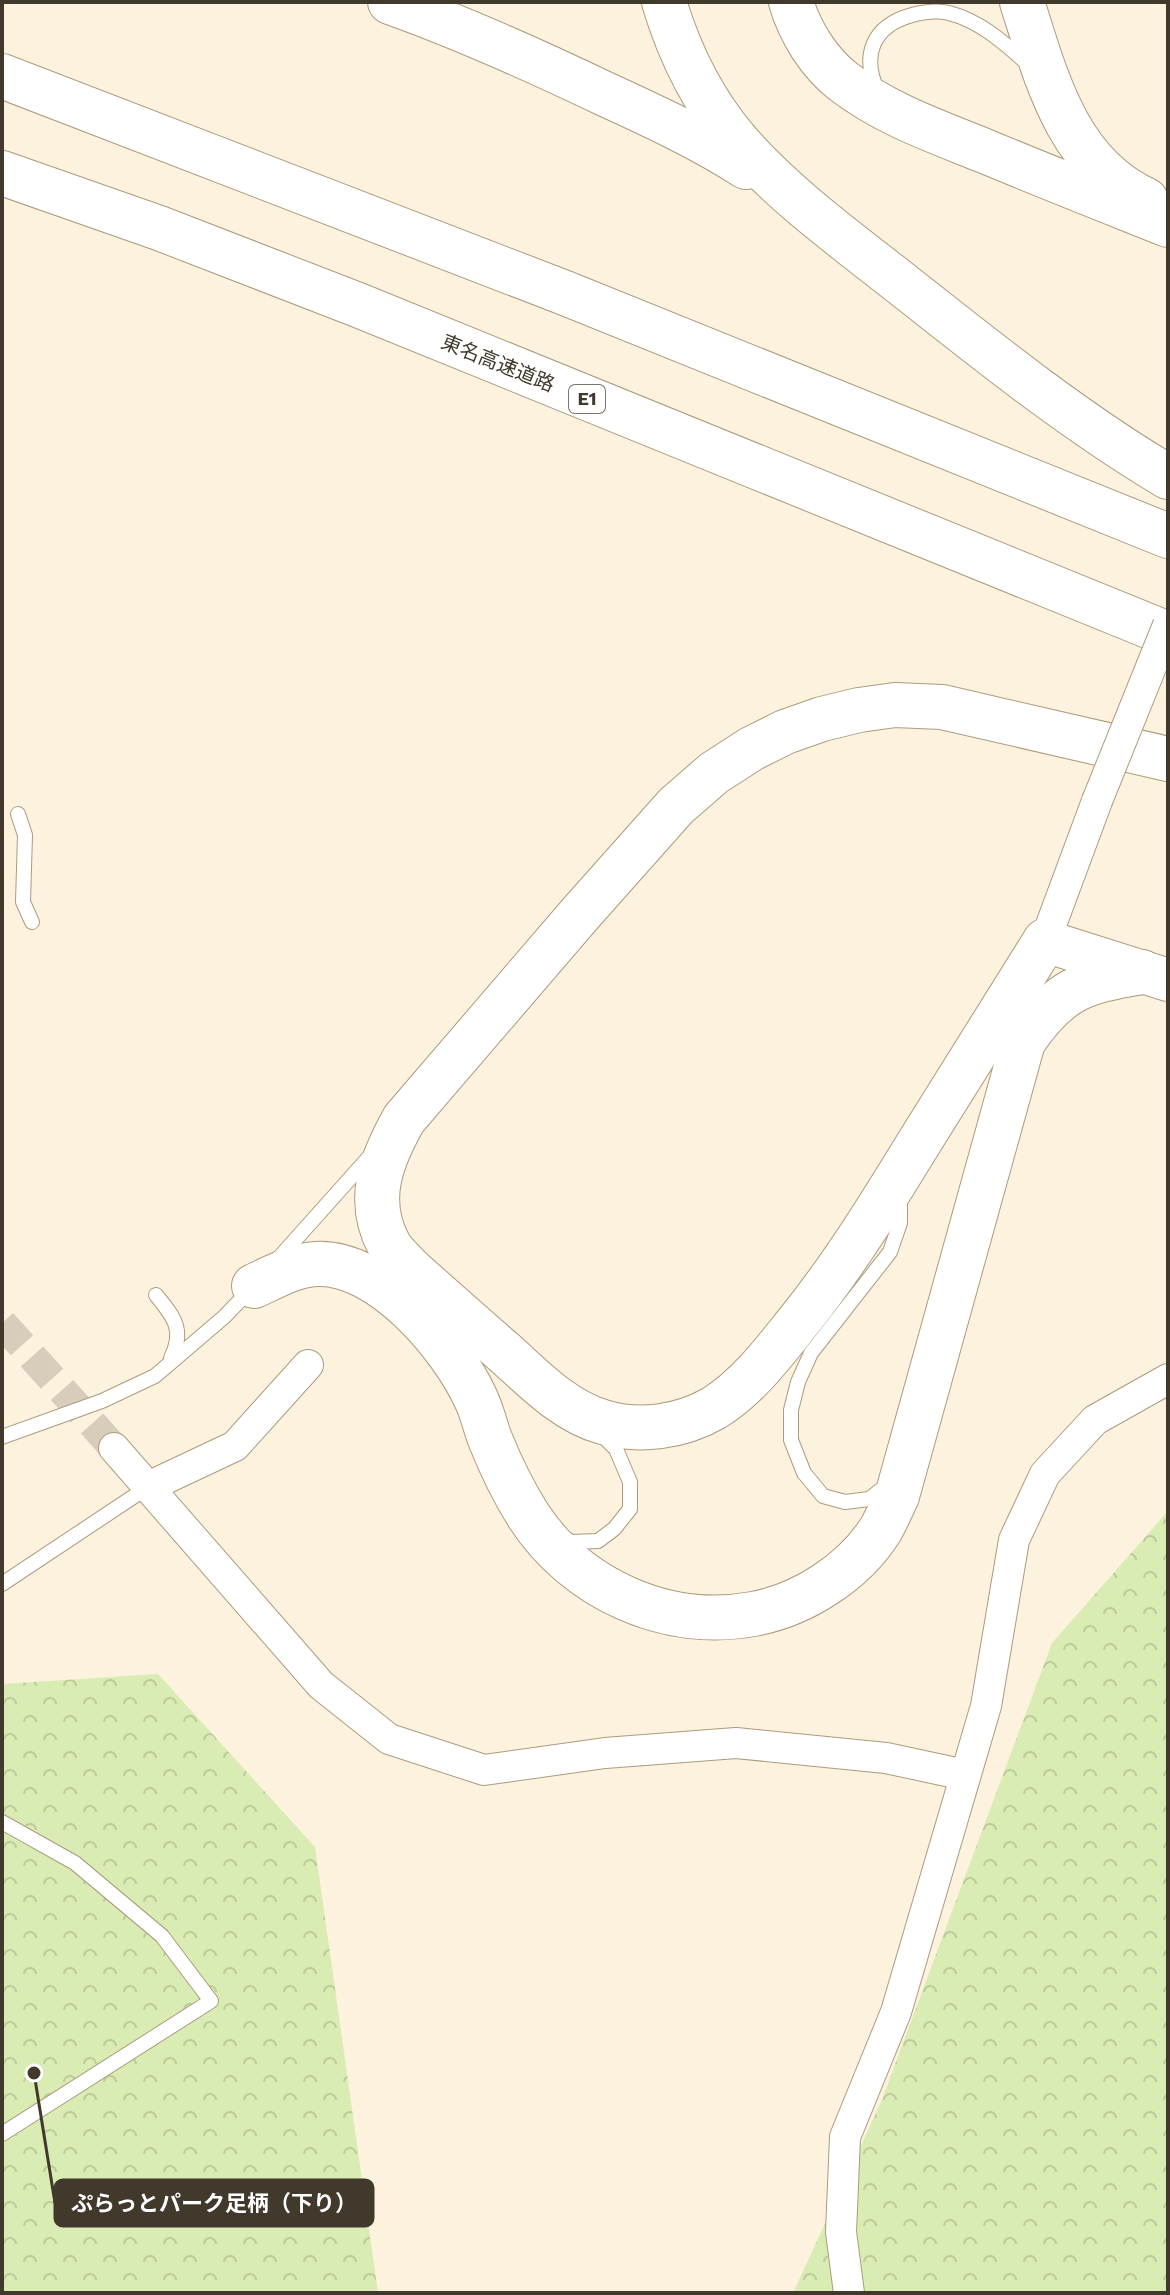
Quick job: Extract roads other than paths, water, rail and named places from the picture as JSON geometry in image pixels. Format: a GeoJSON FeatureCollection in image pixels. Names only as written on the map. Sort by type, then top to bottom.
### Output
{"type":"FeatureCollection","features":[{"type":"Feature","properties":{"kind":"highway"},"geometry":{"type":"LineString","coordinates":[[390,2],[531,59],[712,145],[790,195],[1033,387],[1129,454],[1168,477]]}},
{"type":"Feature","properties":{"kind":"highway"},"geometry":{"type":"LineString","coordinates":[[664,2],[688,66],[710,104],[736,140],[790,195]]}},
{"type":"Feature","properties":{"kind":"highway"},"geometry":{"type":"LineString","coordinates":[[791,2],[806,36],[822,60],[842,81],[895,114],[1168,225]]}},
{"type":"Feature","properties":{"kind":"highway"},"geometry":{"type":"LineString","coordinates":[[1022,2],[1047,79],[1071,132],[1110,176],[1137,196],[1168,210]]}},
{"type":"Feature","properties":{"kind":"highway"},"geometry":{"type":"LineString","coordinates":[[2,76],[565,293],[1168,536]]}},
{"type":"Feature","properties":{"kind":"highway","name":"東名高速道路"},"geometry":{"type":"LineString","coordinates":[[2,173],[159,228],[358,305],[1168,634]]}},
{"type":"Feature","properties":{"kind":"highway"},"geometry":{"type":"LineString","coordinates":[[1045,941],[896,1181],[808,1310],[738,1390],[715,1407],[689,1420],[659,1427],[631,1427],[604,1423],[581,1414],[551,1393],[410,1269],[390,1247],[381,1226],[377,1204],[378,1176],[387,1149],[404,1119],[676,806],[714,773],[751,749],[785,732],[822,719],[895,705],[942,707],[1168,759]]}},
{"type":"Feature","properties":{"kind":"highway"},"geometry":{"type":"LineString","coordinates":[[254,1286],[289,1269],[318,1263],[351,1269],[382,1285],[426,1325],[454,1361],[476,1399],[490,1440],[529,1516],[556,1549],[585,1574],[616,1595],[652,1609],[728,1619],[763,1612],[798,1599],[830,1582],[857,1558],[880,1529],[897,1496],[1023,1042],[1040,1017],[1059,999],[1080,986],[1104,978],[1155,976]]}},
{"type":"Feature","properties":{"kind":"street"},"geometry":{"type":"LineString","coordinates":[[1155,976],[1045,941],[1168,625]]}},
{"type":"Feature","properties":{"kind":"street"},"geometry":{"type":"LineString","coordinates":[[148,1487],[235,1446],[308,1365]]}},
{"type":"Feature","properties":{"kind":"street"},"geometry":{"type":"LineString","coordinates":[[849,2293],[841,2232],[845,2137],[896,2012],[986,1706],[1014,1540],[1045,1474],[1095,1420],[1168,1379]]}},
{"type":"Feature","properties":{"kind":"street"},"geometry":{"type":"LineString","coordinates":[[114,1448],[321,1685],[389,1739],[484,1770],[605,1753],[736,1743],[886,1758],[965,1775]]}},
{"type":"Feature","properties":{"kind":"lane"},"geometry":{"type":"LineString","coordinates":[[895,114],[881,97],[872,78],[869,59],[874,42],[885,28],[898,19],[924,12],[947,13],[994,34],[1047,79]]}},
{"type":"Feature","properties":{"kind":"lane"},"geometry":{"type":"LineString","coordinates":[[18,814],[25,835],[23,902],[32,922]]}},
{"type":"Feature","properties":{"kind":"lane"},"geometry":{"type":"LineString","coordinates":[[2,1437],[102,1401],[155,1376],[224,1317],[404,1119]]}},
{"type":"Feature","properties":{"kind":"lane"},"geometry":{"type":"LineString","coordinates":[[896,1181],[901,1205],[900,1223],[890,1252],[811,1353],[798,1382],[791,1410],[791,1440],[804,1473],[823,1496],[845,1502],[869,1499],[906,1466]]}},
{"type":"Feature","properties":{"kind":"lane"},"geometry":{"type":"LineString","coordinates":[[155,1376],[170,1361],[179,1336],[176,1322],[156,1295]]}},
{"type":"Feature","properties":{"kind":"lane"},"geometry":{"type":"LineString","coordinates":[[529,1516],[571,1542],[598,1541],[614,1529],[630,1509],[630,1482],[616,1449],[581,1414]]}},
{"type":"Feature","properties":{"kind":"lane"},"geometry":{"type":"LineString","coordinates":[[2,1584],[148,1487]]}},
{"type":"Feature","properties":{"kind":"lane"},"geometry":{"type":"LineString","coordinates":[[2,1822],[75,1863],[162,1936],[211,2001],[2,2134]]}},
{"type":"Feature","properties":{"kind":"tunnel"},"geometry":{"type":"LineString","coordinates":[[2,1323],[114,1448]]}},
{"type":"Feature","properties":{"kind":"place","name":"ぷらっとパーク足柄（下り）"},"geometry":{"type":"Point","coordinates":[34,2073]}}]}
